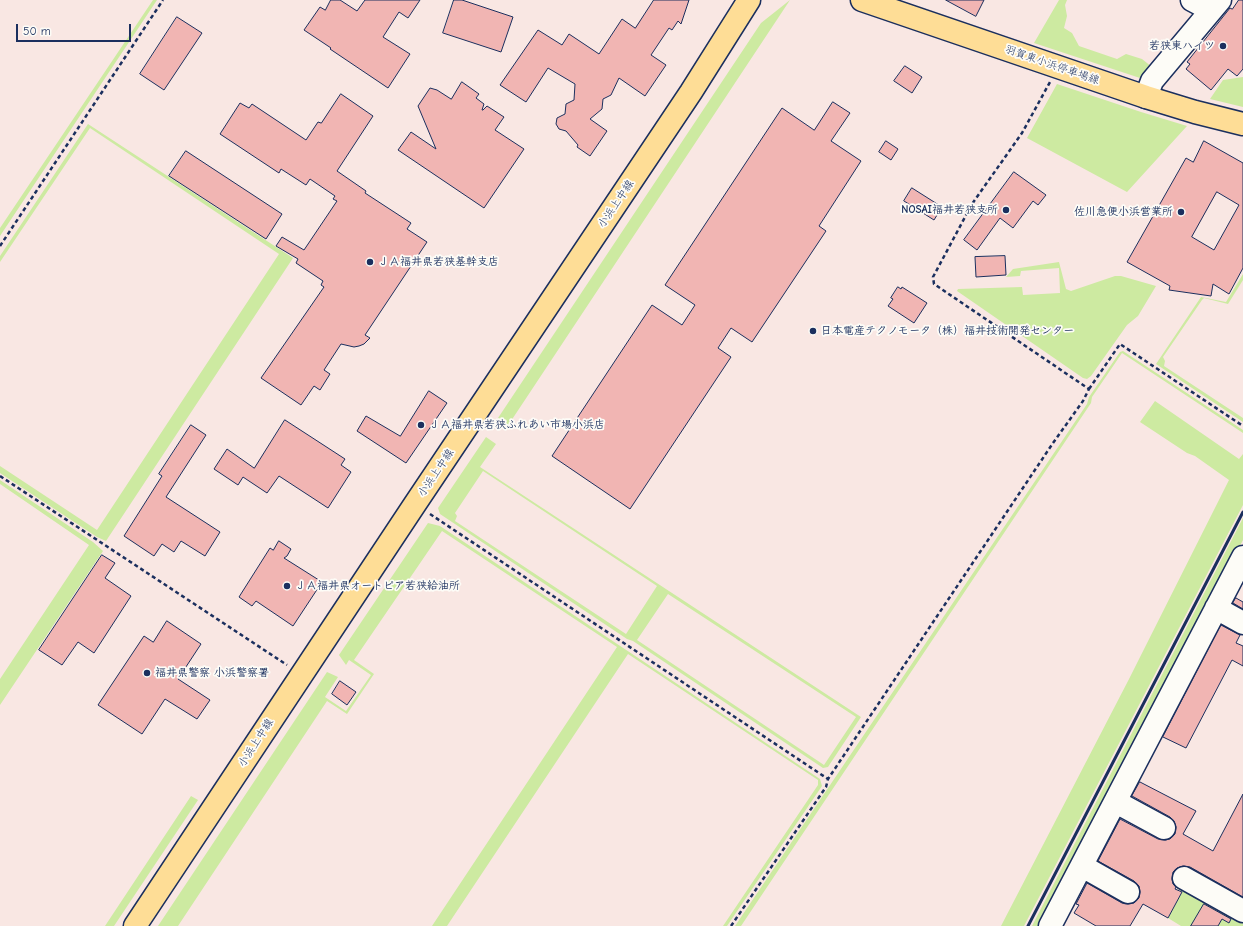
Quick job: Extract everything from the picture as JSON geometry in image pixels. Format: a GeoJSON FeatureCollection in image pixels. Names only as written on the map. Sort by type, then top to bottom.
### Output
{"type":"FeatureCollection","features":[{"type":"Feature","properties":{"kind":"main road","name":"小浜上中線"},"geometry":{"type":"LineString","coordinates":[[135,926],[301,674],[687,98],[749,0]]}},
{"type":"Feature","properties":{"kind":"main road","name":"羽賀東小浜停車場線"},"geometry":{"type":"LineString","coordinates":[[862,0],[1146,97],[1195,112],[1243,124]]}},
{"type":"Feature","properties":{"kind":"street"},"geometry":{"type":"LineString","coordinates":[[1146,97],[1152,81],[1215,5],[1192,0]]}},
{"type":"Feature","properties":{"kind":"street"},"geometry":{"type":"LineString","coordinates":[[1057,924],[1082,866],[1243,557]]}},
{"type":"Feature","properties":{"kind":"street"},"geometry":{"type":"LineString","coordinates":[[1216,608],[1243,623]]}},
{"type":"Feature","properties":{"kind":"street"},"geometry":{"type":"LineString","coordinates":[[1116,802],[1164,828]]}},
{"type":"Feature","properties":{"kind":"street"},"geometry":{"type":"LineString","coordinates":[[1082,866],[1128,892]]}},
{"type":"Feature","properties":{"kind":"street"},"geometry":{"type":"LineString","coordinates":[[1184,878],[1243,911]]}},
{"type":"Feature","properties":{"kind":"path"},"geometry":{"type":"LineString","coordinates":[[0,246],[163,0]]}},
{"type":"Feature","properties":{"kind":"path"},"geometry":{"type":"LineString","coordinates":[[1056,67],[1051,81],[1022,134],[972,204],[933,276],[934,284],[1089,389]]}},
{"type":"Feature","properties":{"kind":"path"},"geometry":{"type":"LineString","coordinates":[[731,926],[826,787],[828,779],[1120,344],[1243,426]]}},
{"type":"Feature","properties":{"kind":"path"},"geometry":{"type":"LineString","coordinates":[[0,476],[301,674]]}},
{"type":"Feature","properties":{"kind":"path"},"geometry":{"type":"LineString","coordinates":[[415,504],[828,779]]}},
{"type":"Feature","properties":{"kind":"green space"},"geometry":{"type":"Polygon","coordinates":[[[153,0],[157,0],[0,236],[0,228],[153,0]]]}},
{"type":"Feature","properties":{"kind":"green space"},"geometry":{"type":"Polygon","coordinates":[[[790,0],[507,427],[498,418],[761,23],[790,0]]]}},
{"type":"Feature","properties":{"kind":"green space"},"geometry":{"type":"Polygon","coordinates":[[[1059,0],[1067,0],[1065,5],[1067,16],[1064,28],[1072,33],[1079,46],[1117,59],[1126,54],[1142,59],[1152,67],[1140,78],[1034,43],[1059,0]]]}},
{"type":"Feature","properties":{"kind":"green space"},"geometry":{"type":"Polygon","coordinates":[[[1243,77],[1243,107],[1210,99],[1223,80],[1243,77]]]}},
{"type":"Feature","properties":{"kind":"green space"},"geometry":{"type":"Polygon","coordinates":[[[1057,84],[1187,126],[1127,192],[1027,138],[1057,84]]]}},
{"type":"Feature","properties":{"kind":"green space"},"geometry":{"type":"Polygon","coordinates":[[[88,124],[293,258],[106,541],[97,537],[0,473],[0,466],[97,530],[279,254],[90,128],[0,262],[0,256],[88,124]]]}},
{"type":"Feature","properties":{"kind":"green space"},"geometry":{"type":"Polygon","coordinates":[[[1059,262],[1066,289],[1071,291],[1115,276],[1121,276],[1156,286],[1138,316],[1127,325],[1091,376],[1087,379],[1083,378],[957,291],[958,289],[1022,287],[1023,295],[1060,293],[1059,268],[1021,271],[1020,276],[1006,277],[1013,269],[1059,262]]]}},
{"type":"Feature","properties":{"kind":"green space"},"geometry":{"type":"Polygon","coordinates":[[[1243,274],[1243,280],[1228,304],[1204,298],[1202,300],[1163,357],[1165,361],[1164,366],[1243,418],[1243,422],[1156,364],[1201,297],[1226,302],[1243,274]]]}},
{"type":"Feature","properties":{"kind":"green space"},"geometry":{"type":"Polygon","coordinates":[[[1123,351],[1243,430],[1243,433],[1122,353],[1092,397],[1091,403],[741,926],[735,926],[1087,404],[1089,397],[1120,352],[1123,351]]]}},
{"type":"Feature","properties":{"kind":"green space"},"geometry":{"type":"Polygon","coordinates":[[[1155,401],[1239,459],[1243,454],[1243,505],[1024,926],[1001,926],[1128,681],[1229,480],[1195,456],[1187,453],[1140,422],[1155,401]]]}},
{"type":"Feature","properties":{"kind":"green space"},"geometry":{"type":"Polygon","coordinates":[[[486,437],[496,444],[480,467],[861,717],[828,767],[823,768],[440,514],[438,508],[486,437]],[[483,471],[455,513],[457,516],[455,521],[626,634],[657,586],[483,471]],[[668,594],[637,640],[824,765],[856,717],[668,594]]]}},
{"type":"Feature","properties":{"kind":"green space"},"geometry":{"type":"Polygon","coordinates":[[[0,480],[93,542],[103,551],[0,705],[0,679],[89,545],[0,484],[0,480]]]}},
{"type":"Feature","properties":{"kind":"green space"},"geometry":{"type":"Polygon","coordinates":[[[1243,518],[1243,540],[1041,926],[1032,926],[1243,518]]]}},
{"type":"Feature","properties":{"kind":"green space"},"geometry":{"type":"Polygon","coordinates":[[[428,523],[440,526],[820,779],[822,786],[727,926],[723,926],[818,785],[818,780],[628,654],[447,926],[432,926],[617,647],[442,531],[354,660],[374,674],[347,714],[327,701],[178,926],[158,926],[327,672],[338,677],[325,697],[346,711],[371,675],[349,660],[346,665],[339,655],[428,523]]]}},
{"type":"Feature","properties":{"kind":"green space"},"geometry":{"type":"Polygon","coordinates":[[[191,796],[198,800],[114,926],[105,926],[191,796]]]}},
{"type":"Feature","properties":{"kind":"green space"},"geometry":{"type":"Polygon","coordinates":[[[1180,882],[1243,917],[1243,926],[1181,926],[1168,918],[1182,892],[1177,888],[1180,882]]]}},
{"type":"Feature","properties":{"kind":"building"},"geometry":{"type":"Polygon","coordinates":[[[331,0],[340,0],[357,11],[365,0],[420,0],[408,18],[399,12],[383,37],[410,54],[388,88],[304,30],[320,7],[325,10],[331,0]]]}},
{"type":"Feature","properties":{"kind":"building"},"geometry":{"type":"Polygon","coordinates":[[[454,0],[462,0],[513,17],[501,52],[443,33],[454,0]]]}},
{"type":"Feature","properties":{"kind":"building"},"geometry":{"type":"Polygon","coordinates":[[[654,0],[689,0],[681,24],[678,21],[672,30],[669,28],[651,55],[666,65],[645,96],[619,78],[611,95],[603,99],[602,109],[590,119],[607,131],[590,156],[577,147],[578,145],[566,131],[559,129],[556,124],[557,118],[565,114],[566,104],[574,100],[575,84],[548,68],[526,102],[500,85],[538,30],[562,45],[569,34],[599,54],[622,19],[635,28],[654,0]]]}},
{"type":"Feature","properties":{"kind":"building"},"geometry":{"type":"Polygon","coordinates":[[[946,0],[984,0],[976,16],[946,0]]]}},
{"type":"Feature","properties":{"kind":"building","name":"若狭東ハイツ"},"geometry":{"type":"Polygon","coordinates":[[[1239,0],[1243,0],[1243,69],[1237,76],[1228,69],[1211,90],[1186,69],[1190,64],[1187,62],[1230,8],[1232,9],[1239,0]]]}},
{"type":"Feature","properties":{"kind":"building"},"geometry":{"type":"Polygon","coordinates":[[[177,17],[202,33],[164,90],[140,74],[177,17]]]}},
{"type":"Feature","properties":{"kind":"building"},"geometry":{"type":"Polygon","coordinates":[[[905,66],[922,77],[912,93],[894,81],[905,66]]]}},
{"type":"Feature","properties":{"kind":"building"},"geometry":{"type":"Polygon","coordinates":[[[462,82],[479,94],[476,98],[484,104],[482,110],[487,106],[504,117],[495,130],[524,149],[484,208],[398,150],[411,132],[436,149],[418,106],[430,88],[437,90],[451,99],[462,82]]]}},
{"type":"Feature","properties":{"kind":"building"},"geometry":{"type":"Polygon","coordinates":[[[341,94],[373,116],[337,171],[366,191],[365,193],[411,223],[407,229],[427,242],[365,335],[370,338],[364,344],[359,346],[354,347],[341,344],[324,370],[330,374],[320,390],[314,386],[301,405],[261,378],[324,287],[321,285],[323,281],[296,263],[298,259],[276,246],[282,237],[304,250],[337,201],[333,199],[335,196],[310,179],[306,185],[281,169],[279,173],[220,134],[240,103],[249,108],[252,104],[306,140],[318,122],[321,123],[341,94]]]}},
{"type":"Feature","properties":{"kind":"building"},"geometry":{"type":"Polygon","coordinates":[[[833,102],[850,113],[831,141],[861,161],[819,226],[826,231],[752,342],[731,328],[718,348],[731,357],[630,509],[552,456],[652,305],[682,325],[695,305],[665,285],[782,108],[814,130],[833,102]]]}},
{"type":"Feature","properties":{"kind":"building"},"geometry":{"type":"Polygon","coordinates":[[[886,141],[898,149],[891,160],[879,152],[886,141]]]}},
{"type":"Feature","properties":{"kind":"building"},"geometry":{"type":"Polygon","coordinates":[[[1204,141],[1243,163],[1243,268],[1229,294],[1213,284],[1211,296],[1169,290],[1170,286],[1127,262],[1186,158],[1193,162],[1204,141]],[[1217,192],[1192,237],[1214,250],[1239,205],[1217,192]]]}},
{"type":"Feature","properties":{"kind":"building"},"geometry":{"type":"Polygon","coordinates":[[[186,151],[282,214],[266,239],[169,176],[186,151]]]}},
{"type":"Feature","properties":{"kind":"building","name":"NOSAI福井若狭支所"},"geometry":{"type":"Polygon","coordinates":[[[1014,172],[1046,195],[1038,205],[1033,201],[1013,228],[1000,218],[977,250],[964,240],[1014,172]]]}},
{"type":"Feature","properties":{"kind":"building"},"geometry":{"type":"Polygon","coordinates":[[[912,188],[942,207],[934,220],[904,201],[912,188]]]}},
{"type":"Feature","properties":{"kind":"building"},"geometry":{"type":"Polygon","coordinates":[[[1005,256],[1006,275],[976,277],[975,257],[1005,256]]]}},
{"type":"Feature","properties":{"kind":"building"},"geometry":{"type":"Polygon","coordinates":[[[898,287],[901,289],[902,287],[927,303],[914,323],[888,306],[898,287]]]}},
{"type":"Feature","properties":{"kind":"building","name":"ＪＡ福井県若狭ふれあい市場小浜店"},"geometry":{"type":"Polygon","coordinates":[[[429,391],[447,403],[406,463],[357,431],[366,416],[400,436],[429,391]]]}},
{"type":"Feature","properties":{"kind":"building"},"geometry":{"type":"Polygon","coordinates":[[[285,420],[345,459],[341,465],[351,472],[328,508],[279,476],[267,493],[243,477],[238,485],[214,469],[227,449],[254,468],[285,420]]]}},
{"type":"Feature","properties":{"kind":"building"},"geometry":{"type":"Polygon","coordinates":[[[191,425],[206,435],[166,497],[220,532],[205,556],[181,541],[174,552],[162,544],[154,556],[124,536],[162,476],[159,474],[191,425]]]}},
{"type":"Feature","properties":{"kind":"building"},"geometry":{"type":"Polygon","coordinates":[[[279,541],[291,549],[284,558],[322,582],[293,626],[256,601],[252,606],[239,597],[270,548],[273,550],[279,541]]]}},
{"type":"Feature","properties":{"kind":"building"},"geometry":{"type":"Polygon","coordinates":[[[102,555],[115,563],[105,578],[131,596],[94,653],[78,642],[62,665],[39,650],[102,555]]]}},
{"type":"Feature","properties":{"kind":"building"},"geometry":{"type":"Polygon","coordinates":[[[1236,598],[1243,602],[1243,609],[1233,603],[1236,598]]]}},
{"type":"Feature","properties":{"kind":"building"},"geometry":{"type":"Polygon","coordinates":[[[167,621],[201,644],[178,679],[210,700],[197,719],[165,699],[142,734],[98,705],[144,636],[153,642],[167,621]]]}},
{"type":"Feature","properties":{"kind":"building"},"geometry":{"type":"Polygon","coordinates":[[[1221,625],[1240,635],[1236,643],[1243,646],[1243,666],[1232,660],[1186,748],[1163,737],[1221,625]]]}},
{"type":"Feature","properties":{"kind":"building"},"geometry":{"type":"Polygon","coordinates":[[[340,681],[356,692],[347,705],[332,694],[340,681]]]}},
{"type":"Feature","properties":{"kind":"building"},"geometry":{"type":"Polygon","coordinates":[[[1140,782],[1196,811],[1183,834],[1213,851],[1243,794],[1243,897],[1190,867],[1183,866],[1177,868],[1173,872],[1172,879],[1173,884],[1176,887],[1175,889],[1182,892],[1168,918],[1143,904],[1130,926],[1096,926],[1074,913],[1079,905],[1076,904],[1087,883],[1122,903],[1134,903],[1139,898],[1139,886],[1134,881],[1098,861],[1120,819],[1158,839],[1170,839],[1175,834],[1176,827],[1174,821],[1170,817],[1132,796],[1140,782]]]}},
{"type":"Feature","properties":{"kind":"building"},"geometry":{"type":"Polygon","coordinates":[[[1204,904],[1231,919],[1229,923],[1222,919],[1218,926],[1191,926],[1204,904]]]}},
{"type":"Feature","properties":{"kind":"railway"},"geometry":{"type":"LineString","coordinates":[[1028,926],[1243,512]]}},
{"type":"Feature","properties":{"kind":"place","name":"若狭東ハイツ"},"geometry":{"type":"Point","coordinates":[1223,46]}},
{"type":"Feature","properties":{"kind":"place","name":"NOSAI福井若狭支所"},"geometry":{"type":"Point","coordinates":[1006,210]}},
{"type":"Feature","properties":{"kind":"place","name":"佐川急便小浜営業所"},"geometry":{"type":"Point","coordinates":[1181,212]}},
{"type":"Feature","properties":{"kind":"place","name":"ＪＡ福井県若狭基幹支店"},"geometry":{"type":"Point","coordinates":[370,262]}},
{"type":"Feature","properties":{"kind":"place","name":"日本電産テクノモータ（株）福井技術開発センター"},"geometry":{"type":"Point","coordinates":[813,331]}},
{"type":"Feature","properties":{"kind":"place","name":"ＪＡ福井県若狭ふれあい市場小浜店"},"geometry":{"type":"Point","coordinates":[421,425]}},
{"type":"Feature","properties":{"kind":"place","name":"ＪＡ福井県オートピア若狭給油所"},"geometry":{"type":"Point","coordinates":[287,586]}},
{"type":"Feature","properties":{"kind":"place","name":"福井県警察 小浜警察署"},"geometry":{"type":"Point","coordinates":[147,673]}}]}
